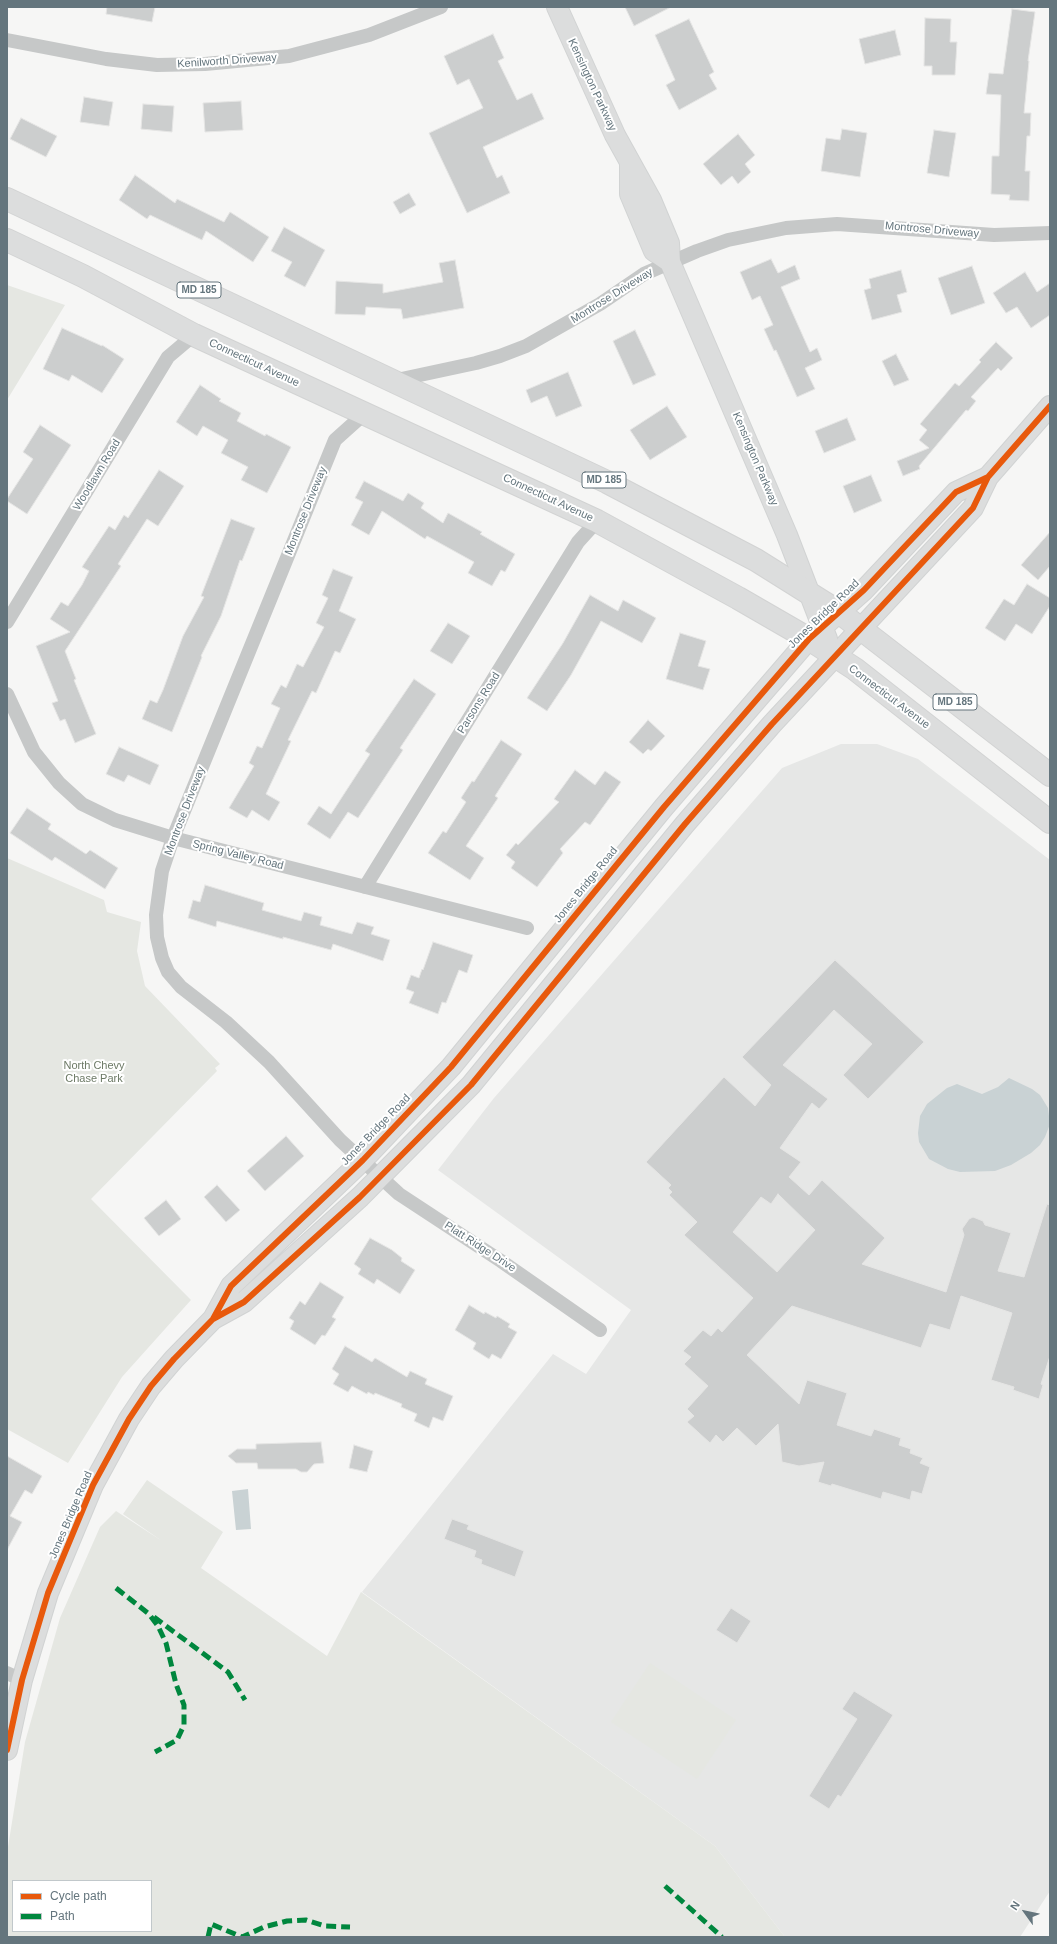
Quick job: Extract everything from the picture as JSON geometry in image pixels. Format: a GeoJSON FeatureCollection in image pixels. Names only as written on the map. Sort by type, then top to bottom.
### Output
{"type":"FeatureCollection","features":[{"type":"Feature","properties":{"kind":"main road","name":"Kensington Parkway"},"geometry":{"type":"LineString","coordinates":[[557,7],[615,134],[630,162],[630,194],[654,251],[670,262],[787,535],[809,592],[816,633]]}},
{"type":"Feature","properties":{"kind":"main road","name":"MD 185"},"geometry":{"type":"LineString","coordinates":[[7,199],[607,482],[756,560],[839,612],[1050,775]]}},
{"type":"Feature","properties":{"kind":"main road","name":"Connecticut Avenue"},"geometry":{"type":"LineString","coordinates":[[7,240],[83,276],[194,335],[597,521],[738,598],[816,633],[835,657],[861,674],[1050,822]]}},
{"type":"Feature","properties":{"kind":"main road","name":"Jones Bridge Road"},"geometry":{"type":"LineString","coordinates":[[7,1750],[14,1676],[93,1485],[129,1419],[151,1386],[174,1358],[213,1319],[244,1302],[382,1177],[471,1085],[685,824],[772,724],[972,508],[988,478],[1050,406]]}},
{"type":"Feature","properties":{"kind":"main road","name":"Jones Bridge Road"},"geometry":{"type":"LineString","coordinates":[[213,1319],[231,1286],[363,1160],[451,1067],[664,806],[816,633],[864,590],[956,492],[988,478]]}},
{"type":"Feature","properties":{"kind":"street","name":"Kenilworth Driveway"},"geometry":{"type":"LineString","coordinates":[[7,40],[106,59],[156,65],[205,64],[289,56],[369,35],[441,7]]}},
{"type":"Feature","properties":{"kind":"street","name":"Montrose Driveway"},"geometry":{"type":"LineString","coordinates":[[392,381],[482,361],[526,346],[600,304],[644,274],[670,262],[728,240],[786,228],[820,224],[872,225],[994,236],[1050,233]]}},
{"type":"Feature","properties":{"kind":"street","name":"Woodlawn Road"},"geometry":{"type":"LineString","coordinates":[[7,622],[168,357],[194,335]]}},
{"type":"Feature","properties":{"kind":"street","name":"Montrose Driveway"},"geometry":{"type":"LineString","coordinates":[[363,1160],[340,1140],[269,1062],[226,1022],[181,987],[168,972],[157,937],[156,914],[162,871],[173,838],[335,440],[364,414]]}},
{"type":"Feature","properties":{"kind":"street","name":"Parsons Road"},"geometry":{"type":"LineString","coordinates":[[365,887],[578,542],[597,521]]}},
{"type":"Feature","properties":{"kind":"street","name":"Spring Valley Road"},"geometry":{"type":"LineString","coordinates":[[7,694],[34,752],[59,783],[82,804],[115,820],[173,838],[527,928]]}},
{"type":"Feature","properties":{"kind":"street","name":"Platt Ridge Drive"},"geometry":{"type":"LineString","coordinates":[[363,1160],[399,1194],[502,1260],[600,1330]]}},
{"type":"Feature","properties":{"kind":"shaded area"},"geometry":{"type":"Polygon","coordinates":[[[841,744],[877,744],[918,759],[1050,860],[1050,1891],[1020,1937],[785,1937],[715,1846],[362,1592],[553,1354],[586,1374],[631,1310],[438,1170],[494,1098],[782,768],[841,744]]]}},
{"type":"Feature","properties":{"kind":"shaded area"},"geometry":{"type":"Polygon","coordinates":[[[1009,1078],[1032,1089],[1040,1095],[1048,1108],[1050,1124],[1040,1145],[1031,1153],[1011,1165],[995,1171],[960,1172],[948,1169],[929,1159],[919,1142],[918,1133],[920,1116],[927,1104],[947,1088],[957,1084],[982,1094],[998,1087],[1009,1078]]]}},
{"type":"Feature","properties":{"kind":"shaded area"},"geometry":{"type":"Polygon","coordinates":[[[248,1489],[251,1529],[236,1530],[232,1491],[248,1489]]]}},
{"type":"Feature","properties":{"kind":"green space"},"geometry":{"type":"Polygon","coordinates":[[[7,285],[65,305],[7,400],[7,285]]]}},
{"type":"Feature","properties":{"kind":"green space","name":"North Chevy Chase Park"},"geometry":{"type":"Polygon","coordinates":[[[7,858],[104,900],[107,912],[141,922],[137,951],[145,986],[220,1064],[215,1068],[217,1071],[91,1199],[191,1300],[122,1377],[68,1463],[7,1429],[7,858]]]}},
{"type":"Feature","properties":{"kind":"green space"},"geometry":{"type":"Polygon","coordinates":[[[147,1480],[223,1532],[201,1568],[327,1656],[361,1592],[715,1846],[785,1937],[7,1937],[7,1853],[25,1742],[60,1618],[100,1527],[116,1511],[162,1541],[123,1514],[147,1480]]]}},
{"type":"Feature","properties":{"kind":"green space"},"geometry":{"type":"Polygon","coordinates":[[[650,1663],[736,1720],[697,1779],[611,1722],[650,1663]]]}},
{"type":"Feature","properties":{"kind":"building"},"geometry":{"type":"Polygon","coordinates":[[[107,7],[155,7],[152,22],[106,14],[107,7]]]}},
{"type":"Feature","properties":{"kind":"building"},"geometry":{"type":"Polygon","coordinates":[[[625,7],[671,7],[634,26],[625,7]]]}},
{"type":"Feature","properties":{"kind":"building"},"geometry":{"type":"Polygon","coordinates":[[[1012,9],[1035,12],[1028,61],[1024,113],[1031,113],[1030,136],[1027,136],[1025,171],[1030,171],[1029,201],[1009,200],[1010,195],[991,194],[992,156],[999,156],[1001,95],[986,94],[989,73],[1003,74],[1012,9]]]}},
{"type":"Feature","properties":{"kind":"building"},"geometry":{"type":"Polygon","coordinates":[[[925,18],[951,19],[950,42],[957,42],[955,75],[932,75],[932,66],[924,66],[925,18]]]}},
{"type":"Feature","properties":{"kind":"building"},"geometry":{"type":"Polygon","coordinates":[[[689,19],[714,72],[709,75],[717,89],[679,110],[666,85],[675,80],[655,35],[689,19]]]}},
{"type":"Feature","properties":{"kind":"building"},"geometry":{"type":"Polygon","coordinates":[[[895,30],[901,55],[865,64],[859,39],[895,30]]]}},
{"type":"Feature","properties":{"kind":"building"},"geometry":{"type":"Polygon","coordinates":[[[493,34],[504,58],[498,61],[517,100],[532,93],[544,119],[483,147],[497,178],[502,175],[510,193],[467,213],[429,133],[483,108],[469,79],[457,85],[444,56],[493,34]]]}},
{"type":"Feature","properties":{"kind":"building"},"geometry":{"type":"Polygon","coordinates":[[[84,97],[113,102],[109,126],[80,122],[84,97]]]}},
{"type":"Feature","properties":{"kind":"building"},"geometry":{"type":"Polygon","coordinates":[[[241,101],[243,130],[205,132],[203,103],[241,101]]]}},
{"type":"Feature","properties":{"kind":"building"},"geometry":{"type":"Polygon","coordinates":[[[143,104],[174,106],[172,132],[141,129],[143,104]]]}},
{"type":"Feature","properties":{"kind":"building"},"geometry":{"type":"Polygon","coordinates":[[[21,118],[57,136],[46,157],[10,139],[21,118]]]}},
{"type":"Feature","properties":{"kind":"building"},"geometry":{"type":"Polygon","coordinates":[[[842,129],[867,133],[860,177],[821,171],[826,138],[840,140],[842,129]]]}},
{"type":"Feature","properties":{"kind":"building"},"geometry":{"type":"Polygon","coordinates":[[[934,130],[956,133],[949,177],[927,173],[934,130]]]}},
{"type":"Feature","properties":{"kind":"building"},"geometry":{"type":"Polygon","coordinates":[[[738,134],[755,155],[745,164],[751,172],[738,184],[732,176],[721,185],[703,164],[738,134]]]}},
{"type":"Feature","properties":{"kind":"building"},"geometry":{"type":"Polygon","coordinates":[[[135,175],[175,203],[177,199],[224,222],[230,212],[269,237],[253,262],[206,231],[202,240],[150,215],[147,219],[119,200],[135,175]]]}},
{"type":"Feature","properties":{"kind":"building"},"geometry":{"type":"Polygon","coordinates":[[[409,193],[416,205],[400,214],[393,202],[409,193]]]}},
{"type":"Feature","properties":{"kind":"building"},"geometry":{"type":"Polygon","coordinates":[[[284,227],[325,250],[305,287],[284,276],[292,262],[271,251],[284,227]]]}},
{"type":"Feature","properties":{"kind":"building"},"geometry":{"type":"Polygon","coordinates":[[[771,259],[778,273],[795,265],[800,279],[781,287],[810,352],[817,348],[822,360],[805,368],[815,389],[797,397],[776,350],[774,351],[764,329],[773,325],[760,296],[752,300],[740,272],[771,259]]]}},
{"type":"Feature","properties":{"kind":"building"},"geometry":{"type":"Polygon","coordinates":[[[455,260],[464,308],[403,319],[401,309],[366,307],[365,315],[335,314],[336,281],[383,284],[383,293],[443,282],[439,263],[455,260]]]}},
{"type":"Feature","properties":{"kind":"building"},"geometry":{"type":"Polygon","coordinates":[[[972,266],[985,303],[951,315],[938,278],[972,266]]]}},
{"type":"Feature","properties":{"kind":"building"},"geometry":{"type":"Polygon","coordinates":[[[901,270],[907,292],[897,295],[902,312],[872,320],[864,290],[871,288],[869,279],[901,270]]]}},
{"type":"Feature","properties":{"kind":"building"},"geometry":{"type":"Polygon","coordinates":[[[1025,272],[1037,292],[1050,283],[1050,315],[1031,328],[1017,307],[1006,313],[993,293],[1025,272]]]}},
{"type":"Feature","properties":{"kind":"building"},"geometry":{"type":"Polygon","coordinates":[[[62,328],[102,345],[124,359],[102,393],[72,375],[69,381],[43,369],[62,328]]]}},
{"type":"Feature","properties":{"kind":"building"},"geometry":{"type":"Polygon","coordinates":[[[635,330],[656,375],[633,385],[613,341],[635,330]]]}},
{"type":"Feature","properties":{"kind":"building"},"geometry":{"type":"Polygon","coordinates":[[[996,342],[1013,358],[1001,371],[998,368],[971,397],[976,401],[968,411],[966,410],[919,466],[920,469],[903,476],[897,461],[929,448],[919,440],[927,430],[920,424],[955,383],[959,386],[981,362],[979,360],[996,342]]]}},
{"type":"Feature","properties":{"kind":"building"},"geometry":{"type":"Polygon","coordinates":[[[896,354],[909,380],[894,386],[882,361],[896,354]]]}},
{"type":"Feature","properties":{"kind":"building"},"geometry":{"type":"Polygon","coordinates":[[[568,372],[582,406],[556,417],[547,396],[531,403],[526,390],[568,372]]]}},
{"type":"Feature","properties":{"kind":"building"},"geometry":{"type":"Polygon","coordinates":[[[200,385],[221,399],[219,401],[241,413],[237,421],[265,436],[266,434],[291,447],[267,493],[241,480],[248,467],[221,453],[228,440],[203,426],[197,436],[176,422],[200,385]]]}},
{"type":"Feature","properties":{"kind":"building"},"geometry":{"type":"Polygon","coordinates":[[[667,406],[687,437],[650,460],[630,430],[667,406]]]}},
{"type":"Feature","properties":{"kind":"building"},"geometry":{"type":"Polygon","coordinates":[[[847,418],[856,440],[824,453],[815,431],[847,418]]]}},
{"type":"Feature","properties":{"kind":"building"},"geometry":{"type":"Polygon","coordinates":[[[40,425],[71,445],[27,514],[7,501],[7,499],[33,459],[23,452],[40,425]]]}},
{"type":"Feature","properties":{"kind":"building"},"geometry":{"type":"Polygon","coordinates":[[[159,470],[184,486],[158,526],[147,519],[118,564],[121,566],[65,651],[76,679],[74,680],[96,734],[75,743],[65,719],[60,721],[52,703],[58,701],[36,646],[70,632],[50,619],[61,602],[68,606],[82,585],[89,571],[82,567],[109,526],[115,530],[124,515],[128,518],[159,470]]]}},
{"type":"Feature","properties":{"kind":"building"},"geometry":{"type":"Polygon","coordinates":[[[871,475],[882,501],[854,513],[843,486],[871,475]]]}},
{"type":"Feature","properties":{"kind":"building"},"geometry":{"type":"Polygon","coordinates":[[[364,481],[403,501],[408,493],[424,503],[421,508],[443,523],[448,513],[482,532],[480,534],[515,554],[505,572],[501,570],[492,586],[468,573],[474,562],[427,536],[425,539],[382,511],[369,535],[351,525],[363,502],[355,498],[364,481]]]}},
{"type":"Feature","properties":{"kind":"building"},"geometry":{"type":"Polygon","coordinates":[[[231,519],[255,528],[242,561],[240,560],[221,616],[201,656],[202,657],[172,732],[142,719],[150,700],[157,703],[163,690],[183,636],[204,597],[201,596],[231,519]]]}},
{"type":"Feature","properties":{"kind":"building"},"geometry":{"type":"Polygon","coordinates":[[[1050,532],[1050,566],[1038,580],[1021,565],[1050,532]]]}},
{"type":"Feature","properties":{"kind":"building"},"geometry":{"type":"Polygon","coordinates":[[[333,569],[353,577],[339,611],[356,619],[340,653],[335,651],[316,693],[312,691],[288,740],[291,741],[266,794],[280,802],[269,821],[252,810],[247,818],[229,808],[254,766],[249,763],[257,746],[262,748],[280,708],[271,704],[281,685],[286,688],[297,664],[303,667],[324,627],[316,623],[328,598],[322,595],[333,569]]]}},
{"type":"Feature","properties":{"kind":"building"},"geometry":{"type":"Polygon","coordinates":[[[1027,584],[1050,598],[1050,606],[1032,634],[1016,624],[1005,641],[985,628],[1004,599],[1014,605],[1027,584]]]}},
{"type":"Feature","properties":{"kind":"building"},"geometry":{"type":"Polygon","coordinates":[[[590,595],[618,611],[623,600],[656,618],[642,643],[601,621],[571,675],[547,711],[527,698],[563,643],[590,595]]]}},
{"type":"Feature","properties":{"kind":"building"},"geometry":{"type":"Polygon","coordinates":[[[448,623],[470,636],[452,664],[430,651],[448,623]]]}},
{"type":"Feature","properties":{"kind":"building"},"geometry":{"type":"Polygon","coordinates":[[[680,633],[706,641],[698,666],[710,669],[703,690],[666,679],[680,633]]]}},
{"type":"Feature","properties":{"kind":"building"},"geometry":{"type":"Polygon","coordinates":[[[414,679],[436,694],[400,748],[403,750],[358,818],[348,812],[330,839],[307,824],[319,806],[331,814],[370,754],[365,751],[414,679]]]}},
{"type":"Feature","properties":{"kind":"building"},"geometry":{"type":"Polygon","coordinates":[[[648,720],[665,736],[651,751],[648,749],[643,754],[629,742],[648,720]]]}},
{"type":"Feature","properties":{"kind":"building"},"geometry":{"type":"Polygon","coordinates":[[[501,740],[522,754],[495,796],[498,798],[466,846],[484,858],[470,880],[428,853],[443,831],[446,833],[466,802],[461,798],[472,781],[474,782],[501,740]]]}},
{"type":"Feature","properties":{"kind":"building"},"geometry":{"type":"Polygon","coordinates":[[[119,747],[159,765],[150,785],[128,775],[124,782],[106,774],[119,747]]]}},
{"type":"Feature","properties":{"kind":"building"},"geometry":{"type":"Polygon","coordinates":[[[575,770],[595,785],[605,771],[621,782],[590,825],[585,822],[560,849],[563,853],[537,887],[511,868],[515,862],[506,855],[516,843],[518,845],[559,802],[554,799],[575,770]]]}},
{"type":"Feature","properties":{"kind":"building"},"geometry":{"type":"Polygon","coordinates":[[[27,808],[51,824],[48,829],[86,854],[90,850],[118,868],[105,889],[55,857],[52,861],[10,833],[27,808]]]}},
{"type":"Feature","properties":{"kind":"building"},"geometry":{"type":"Polygon","coordinates":[[[205,885],[264,903],[262,910],[301,921],[304,912],[322,917],[320,925],[352,934],[357,922],[374,927],[371,934],[390,940],[383,961],[333,944],[331,950],[217,921],[216,927],[188,918],[193,900],[200,902],[205,885]]]}},
{"type":"Feature","properties":{"kind":"building"},"geometry":{"type":"Polygon","coordinates":[[[433,942],[473,955],[467,973],[459,970],[446,1003],[442,1002],[438,1014],[409,1003],[414,992],[406,989],[411,975],[419,978],[433,942]]]}},
{"type":"Feature","properties":{"kind":"building"},"geometry":{"type":"Polygon","coordinates":[[[835,960],[924,1042],[868,1099],[843,1075],[872,1044],[834,1010],[783,1065],[828,1099],[819,1109],[812,1103],[780,1148],[801,1162],[789,1177],[809,1195],[822,1180],[885,1238],[862,1264],[946,1292],[964,1235],[962,1229],[969,1219],[973,1217],[983,1221],[985,1225],[1011,1233],[998,1271],[1024,1277],[1047,1204],[1050,1205],[1050,1356],[1041,1384],[1043,1385],[1039,1399],[1013,1390],[1014,1387],[991,1380],[1012,1313],[961,1296],[950,1330],[930,1324],[921,1348],[792,1306],[747,1355],[799,1404],[807,1380],[847,1393],[837,1425],[871,1436],[874,1429],[901,1438],[899,1445],[911,1449],[910,1453],[923,1458],[920,1463],[930,1467],[922,1494],[912,1491],[910,1500],[883,1492],[881,1499],[832,1484],[831,1486],[818,1482],[824,1462],[799,1466],[782,1462],[778,1424],[756,1446],[737,1428],[723,1442],[716,1435],[710,1443],[687,1422],[694,1416],[687,1409],[708,1386],[684,1364],[691,1357],[683,1351],[703,1330],[711,1336],[718,1328],[722,1332],[753,1298],[684,1235],[697,1222],[669,1195],[672,1192],[668,1188],[671,1185],[646,1162],[724,1077],[755,1106],[771,1085],[742,1057],[835,960]],[[778,1194],[771,1204],[761,1197],[733,1232],[777,1272],[815,1230],[778,1194]]]}},
{"type":"Feature","properties":{"kind":"building"},"geometry":{"type":"Polygon","coordinates":[[[286,1136],[304,1156],[265,1191],[247,1171],[286,1136]]]}},
{"type":"Feature","properties":{"kind":"building"},"geometry":{"type":"Polygon","coordinates":[[[217,1185],[240,1210],[226,1222],[204,1197],[217,1185]]]}},
{"type":"Feature","properties":{"kind":"building"},"geometry":{"type":"Polygon","coordinates":[[[166,1200],[181,1219],[159,1236],[144,1218],[166,1200]]]}},
{"type":"Feature","properties":{"kind":"building"},"geometry":{"type":"Polygon","coordinates":[[[370,1238],[392,1250],[402,1258],[401,1261],[415,1270],[400,1294],[377,1279],[374,1284],[358,1274],[361,1269],[354,1264],[370,1238]]]}},
{"type":"Feature","properties":{"kind":"building"},"geometry":{"type":"Polygon","coordinates":[[[320,1282],[344,1297],[332,1317],[336,1319],[325,1336],[322,1335],[315,1345],[290,1329],[294,1321],[289,1318],[300,1301],[305,1305],[320,1282]]]}},
{"type":"Feature","properties":{"kind":"building"},"geometry":{"type":"Polygon","coordinates":[[[469,1305],[484,1314],[485,1312],[496,1318],[497,1316],[510,1324],[508,1327],[517,1332],[501,1359],[492,1354],[489,1359],[473,1349],[476,1343],[455,1330],[469,1305]]]}},
{"type":"Feature","properties":{"kind":"building"},"geometry":{"type":"Polygon","coordinates":[[[345,1346],[372,1362],[375,1358],[407,1377],[410,1371],[427,1379],[425,1384],[453,1396],[443,1421],[433,1417],[429,1428],[414,1421],[417,1414],[401,1407],[402,1404],[375,1393],[374,1395],[368,1392],[367,1394],[352,1386],[348,1392],[333,1384],[339,1374],[332,1369],[345,1346]]]}},
{"type":"Feature","properties":{"kind":"building"},"geometry":{"type":"Polygon","coordinates":[[[321,1442],[324,1463],[314,1464],[307,1472],[301,1472],[296,1469],[258,1469],[257,1463],[236,1463],[228,1456],[237,1449],[256,1449],[256,1444],[321,1442]]]}},
{"type":"Feature","properties":{"kind":"building"},"geometry":{"type":"Polygon","coordinates":[[[354,1445],[373,1451],[367,1472],[349,1468],[354,1445]]]}},
{"type":"Feature","properties":{"kind":"building"},"geometry":{"type":"Polygon","coordinates":[[[7,1456],[42,1476],[32,1494],[25,1490],[10,1516],[22,1522],[7,1550],[7,1456]]]}},
{"type":"Feature","properties":{"kind":"building"},"geometry":{"type":"Polygon","coordinates":[[[452,1519],[469,1525],[467,1529],[524,1551],[515,1577],[481,1564],[482,1560],[474,1557],[476,1551],[444,1539],[452,1519]]]}},
{"type":"Feature","properties":{"kind":"building"},"geometry":{"type":"Polygon","coordinates":[[[731,1608],[751,1621],[737,1643],[716,1630],[731,1608]]]}},
{"type":"Feature","properties":{"kind":"building"},"geometry":{"type":"Polygon","coordinates":[[[854,1691],[893,1715],[841,1797],[838,1795],[829,1809],[809,1796],[857,1719],[842,1709],[854,1691]]]}},
{"type":"Feature","properties":{"kind":"marked path"},"geometry":{"type":"LineString","coordinates":[[116,1588],[149,1614],[158,1626],[166,1643],[176,1684],[184,1705],[184,1725],[177,1740],[155,1752]]}},
{"type":"Feature","properties":{"kind":"marked path"},"geometry":{"type":"LineString","coordinates":[[154,1617],[228,1672],[245,1700]]}},
{"type":"Feature","properties":{"kind":"marked path"},"geometry":{"type":"LineString","coordinates":[[665,1886],[722,1937]]}},
{"type":"Feature","properties":{"kind":"marked path"},"geometry":{"type":"LineString","coordinates":[[208,1937],[211,1924],[242,1937],[264,1927],[287,1921],[306,1920],[325,1926],[350,1927]]}},
{"type":"Feature","properties":{"kind":"cycle path"},"geometry":{"type":"LineString","coordinates":[[7,1750],[22,1680],[48,1593],[93,1485],[129,1419],[151,1386],[174,1359],[213,1319],[244,1302],[360,1197],[471,1085],[685,824],[772,724],[973,508],[988,477],[1050,406]]}},
{"type":"Feature","properties":{"kind":"cycle path"},"geometry":{"type":"LineString","coordinates":[[213,1319],[231,1286],[363,1160],[451,1067],[664,807],[809,639],[864,590],[956,492],[988,477]]}}]}
